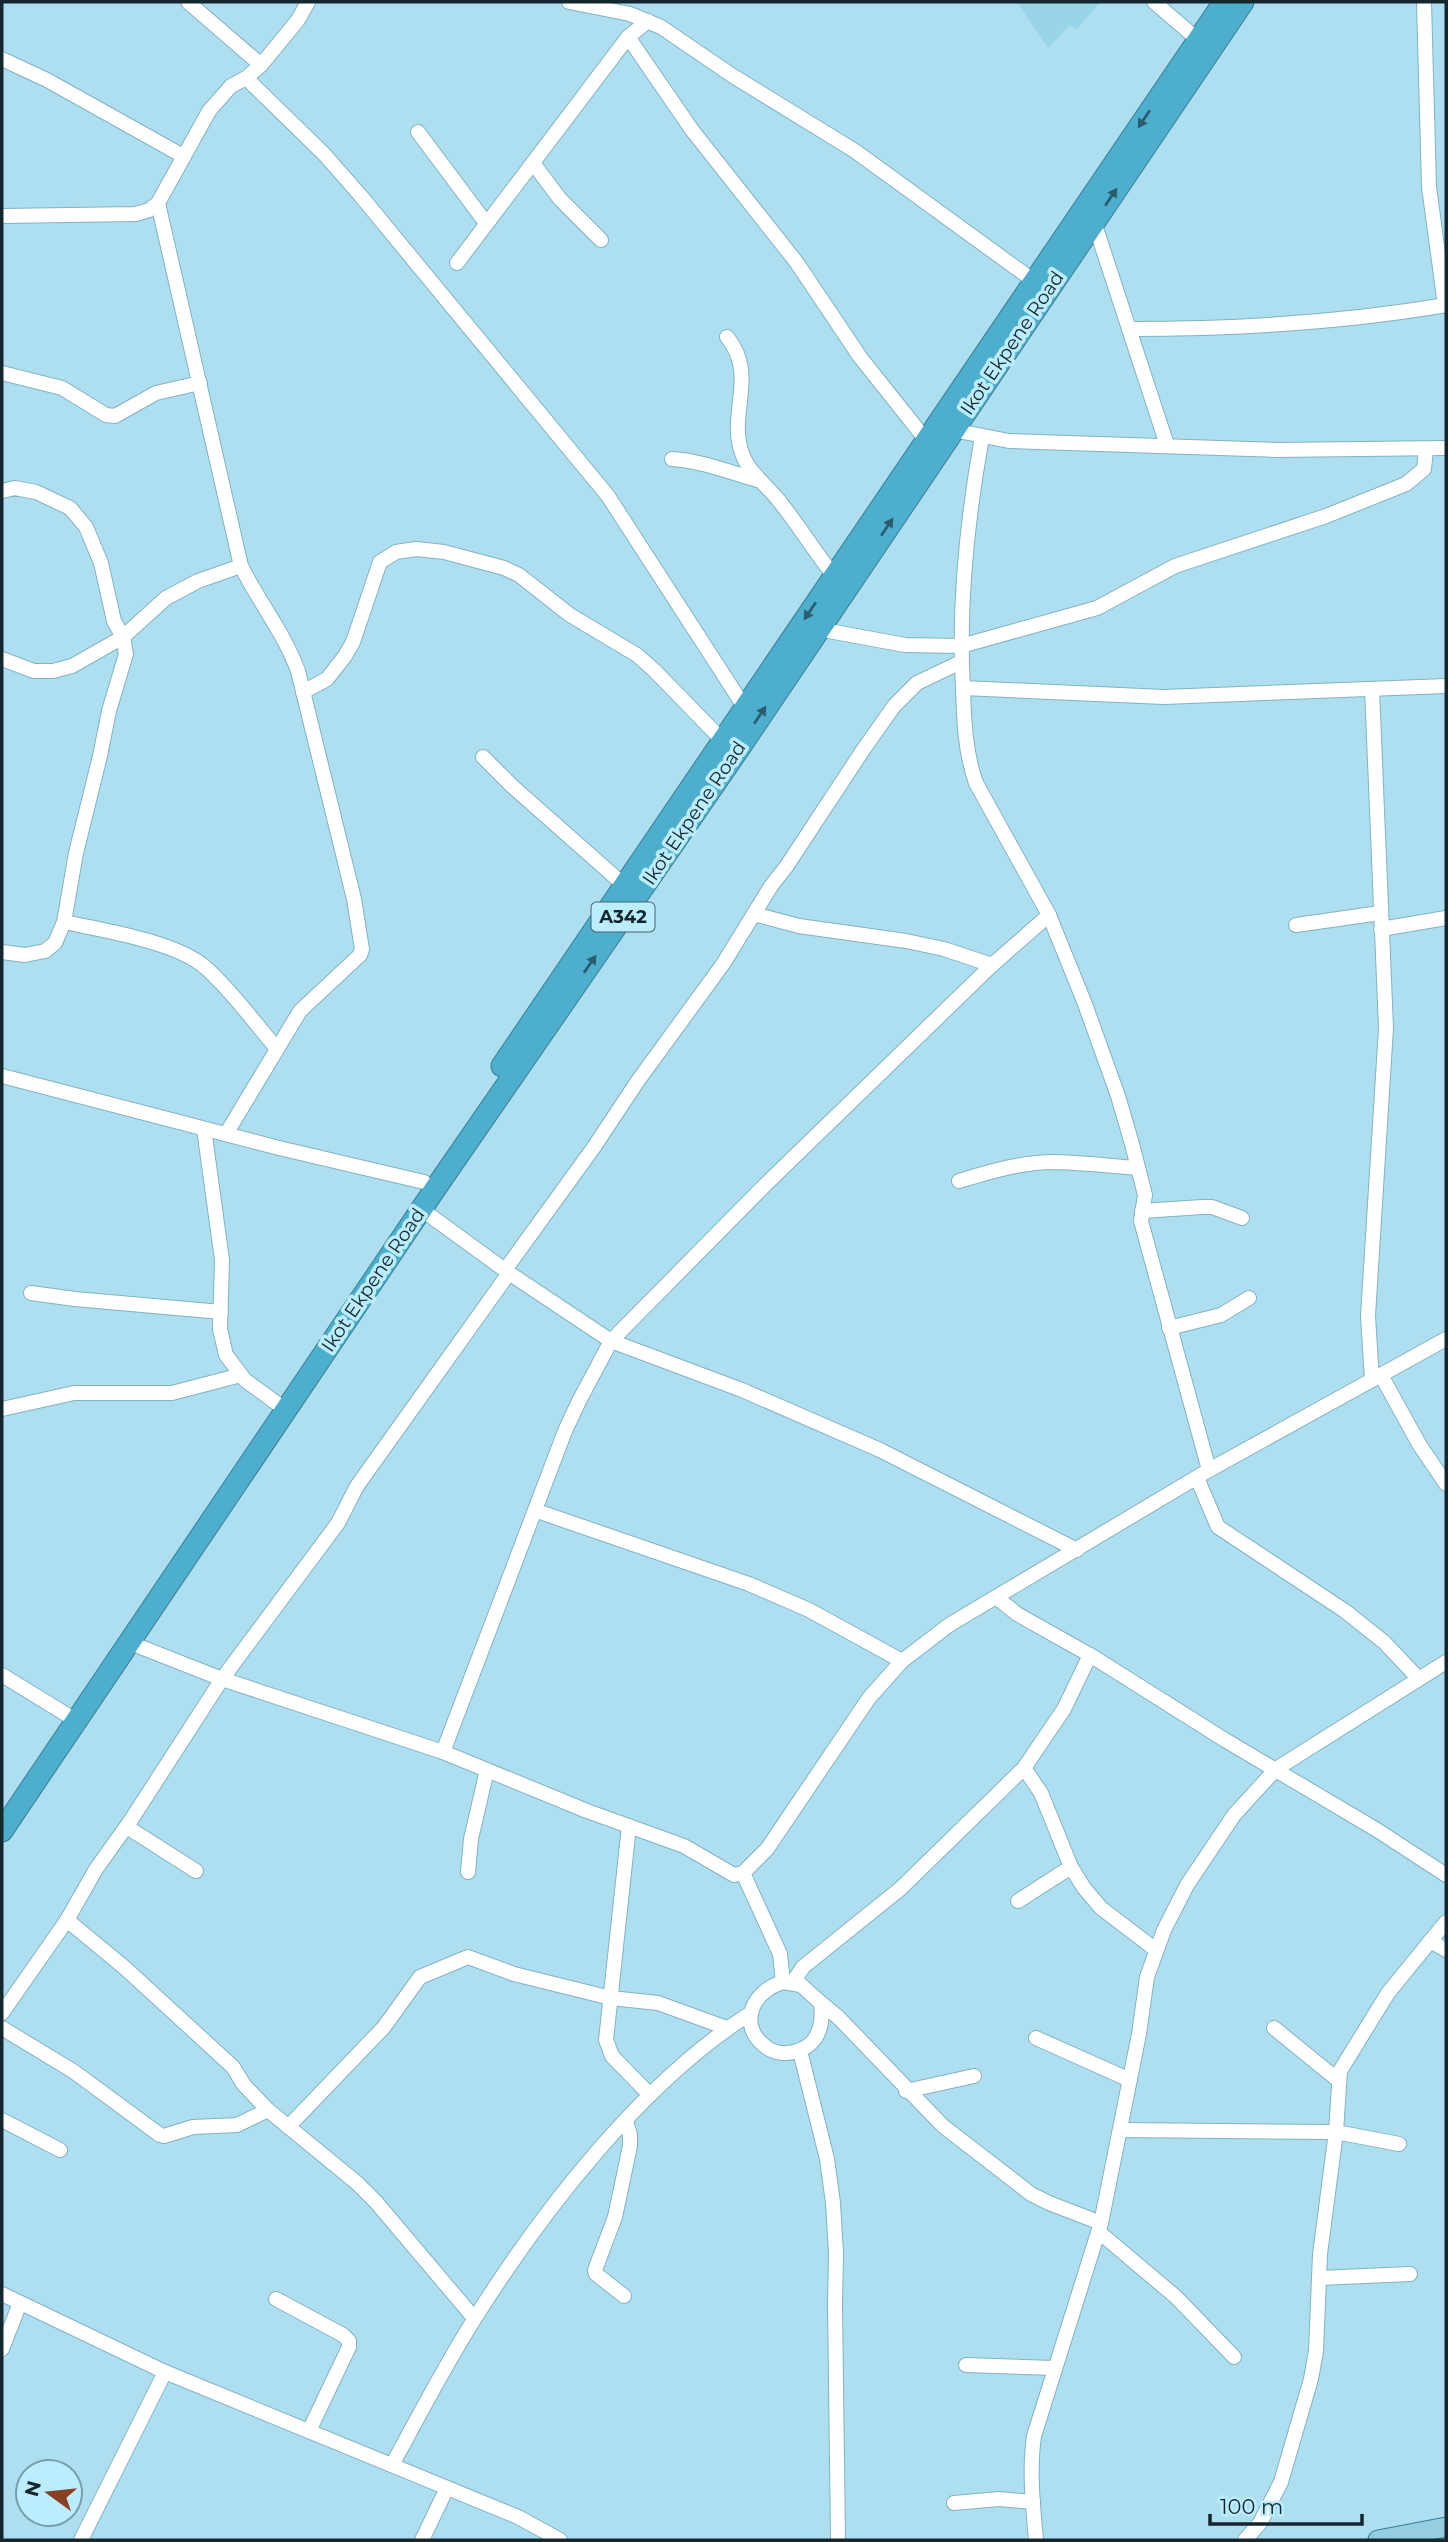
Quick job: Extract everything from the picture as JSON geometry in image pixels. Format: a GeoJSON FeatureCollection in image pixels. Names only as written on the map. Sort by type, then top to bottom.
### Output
{"type":"FeatureCollection","features":[{"type":"Feature","properties":{"kind":"highway","name":"Ikot Ekpene Road"},"geometry":{"type":"LineString","coordinates":[[2,1831],[72,1717],[281,1406],[421,1209],[736,753],[1094,222],[1204,45],[1224,2]]}},
{"type":"Feature","properties":{"kind":"highway","name":"Ikot Ekpene Road"},"geometry":{"type":"LineString","coordinates":[[2,1809],[128,1642],[424,1182],[1034,281],[1204,45],[1243,2]]}},
{"type":"Feature","properties":{"kind":"main road"},"geometry":{"type":"LineString","coordinates":[[1378,2540],[1446,2527]]}},
{"type":"Feature","properties":{"kind":"street"},"geometry":{"type":"LineString","coordinates":[[188,2],[261,65]]}},
{"type":"Feature","properties":{"kind":"street"},"geometry":{"type":"LineString","coordinates":[[2,216],[136,214],[149,210],[158,203],[209,111],[222,93],[261,65],[298,20],[308,2]]}},
{"type":"Feature","properties":{"kind":"street"},"geometry":{"type":"LineString","coordinates":[[569,2],[630,14],[649,21],[855,151],[1034,281]]}},
{"type":"Feature","properties":{"kind":"street"},"geometry":{"type":"LineString","coordinates":[[1154,2],[1204,45]]}},
{"type":"Feature","properties":{"kind":"street"},"geometry":{"type":"LineString","coordinates":[[1129,329],[1283,326],[1446,305],[1429,187],[1424,2]]}},
{"type":"Feature","properties":{"kind":"street"},"geometry":{"type":"LineString","coordinates":[[457,263],[628,37],[649,21]]}},
{"type":"Feature","properties":{"kind":"street"},"geometry":{"type":"LineString","coordinates":[[628,37],[692,130],[797,263],[860,357],[926,440]]}},
{"type":"Feature","properties":{"kind":"street"},"geometry":{"type":"LineString","coordinates":[[2,60],[47,80],[183,156]]}},
{"type":"Feature","properties":{"kind":"street"},"geometry":{"type":"LineString","coordinates":[[246,78],[324,154],[360,195],[608,496],[745,708]]}},
{"type":"Feature","properties":{"kind":"street"},"geometry":{"type":"LineString","coordinates":[[418,132],[486,223]]}},
{"type":"Feature","properties":{"kind":"street"},"geometry":{"type":"LineString","coordinates":[[533,163],[560,199],[601,240]]}},
{"type":"Feature","properties":{"kind":"street"},"geometry":{"type":"LineString","coordinates":[[158,203],[241,566],[256,596],[289,647],[303,692],[351,886],[362,948],[360,955],[300,1011],[226,1134]]}},
{"type":"Feature","properties":{"kind":"street"},"geometry":{"type":"LineString","coordinates":[[1094,222],[1167,445]]}},
{"type":"Feature","properties":{"kind":"street"},"geometry":{"type":"LineString","coordinates":[[727,337],[736,348],[742,368],[739,442],[743,456],[834,576]]}},
{"type":"Feature","properties":{"kind":"street"},"geometry":{"type":"LineString","coordinates":[[2,373],[62,388],[106,415],[115,416],[156,393],[200,383]]}},
{"type":"Feature","properties":{"kind":"street"},"geometry":{"type":"LineString","coordinates":[[953,430],[1009,441],[1276,450],[1446,448]]}},
{"type":"Feature","properties":{"kind":"street"},"geometry":{"type":"LineString","coordinates":[[982,437],[968,524],[961,646],[965,738],[976,783],[1049,915],[1118,1096],[1144,1195],[1141,1221],[1218,1527],[1345,1611],[1384,1643],[1418,1678]]}},
{"type":"Feature","properties":{"kind":"street"},"geometry":{"type":"LineString","coordinates":[[818,629],[905,645],[961,646],[1097,608],[1175,566],[1326,516],[1406,484],[1424,469],[1426,449]]}},
{"type":"Feature","properties":{"kind":"street"},"geometry":{"type":"LineString","coordinates":[[672,459],[693,460],[721,467],[762,482]]}},
{"type":"Feature","properties":{"kind":"street"},"geometry":{"type":"LineString","coordinates":[[2,491],[15,488],[36,492],[70,508],[86,527],[106,582],[114,621],[123,637],[125,654],[76,853],[64,922],[55,943],[45,951],[25,955],[2,952]]}},
{"type":"Feature","properties":{"kind":"street"},"geometry":{"type":"LineString","coordinates":[[303,692],[327,679],[345,656],[353,642],[380,562],[396,552],[416,549],[444,552],[504,568],[519,575],[570,615],[637,655],[723,741]]}},
{"type":"Feature","properties":{"kind":"street"},"geometry":{"type":"LineString","coordinates":[[2,659],[34,671],[53,671],[72,666],[123,637],[166,598],[198,581],[241,566]]}},
{"type":"Feature","properties":{"kind":"street"},"geometry":{"type":"LineString","coordinates":[[2,2013],[67,1920],[96,1869],[127,1827],[222,1679],[338,1524],[357,1486],[594,1147],[636,1082],[723,964],[894,706],[917,683],[961,662]]}},
{"type":"Feature","properties":{"kind":"street"},"geometry":{"type":"LineString","coordinates":[[963,688],[1164,697],[1446,687]]}},
{"type":"Feature","properties":{"kind":"street"},"geometry":{"type":"LineString","coordinates":[[1372,689],[1385,1028],[1368,1317],[1377,1378],[1446,1484]]}},
{"type":"Feature","properties":{"kind":"street"},"geometry":{"type":"LineString","coordinates":[[483,757],[624,885]]}},
{"type":"Feature","properties":{"kind":"street"},"geometry":{"type":"LineString","coordinates":[[1296,925],[1380,913]]}},
{"type":"Feature","properties":{"kind":"street"},"geometry":{"type":"LineString","coordinates":[[754,914],[799,926],[944,949],[992,965]]}},
{"type":"Feature","properties":{"kind":"street"},"geometry":{"type":"LineString","coordinates":[[443,1752],[537,1511],[565,1431],[611,1341],[765,1185],[992,965],[1049,915]]}},
{"type":"Feature","properties":{"kind":"street"},"geometry":{"type":"LineString","coordinates":[[1381,929],[1446,918]]}},
{"type":"Feature","properties":{"kind":"street"},"geometry":{"type":"LineString","coordinates":[[64,922],[135,938],[185,954],[206,967],[277,1049]]}},
{"type":"Feature","properties":{"kind":"street"},"geometry":{"type":"LineString","coordinates":[[2,1076],[204,1129],[424,1182]]}},
{"type":"Feature","properties":{"kind":"street"},"geometry":{"type":"LineString","coordinates":[[204,1129],[222,1260],[220,1329],[226,1355],[241,1375],[281,1406]]}},
{"type":"Feature","properties":{"kind":"street"},"geometry":{"type":"LineString","coordinates":[[959,1181],[1003,1168],[1051,1162],[1138,1168]]}},
{"type":"Feature","properties":{"kind":"street"},"geometry":{"type":"LineString","coordinates":[[1142,1211],[1202,1207],[1242,1218]]}},
{"type":"Feature","properties":{"kind":"street"},"geometry":{"type":"LineString","coordinates":[[421,1209],[594,1332],[611,1341],[742,1390],[880,1450],[1077,1550]]}},
{"type":"Feature","properties":{"kind":"street"},"geometry":{"type":"LineString","coordinates":[[31,1293],[221,1312]]}},
{"type":"Feature","properties":{"kind":"street"},"geometry":{"type":"LineString","coordinates":[[1169,1328],[1221,1315],[1249,1298]]}},
{"type":"Feature","properties":{"kind":"street"},"geometry":{"type":"LineString","coordinates":[[128,1642],[222,1679],[443,1752],[684,1846],[734,1875],[743,1873],[767,1849],[787,1823],[869,1698],[902,1661],[949,1625],[1203,1474],[1446,1339]]}},
{"type":"Feature","properties":{"kind":"street"},"geometry":{"type":"LineString","coordinates":[[2,1409],[74,1393],[172,1393],[241,1375]]}},
{"type":"Feature","properties":{"kind":"street"},"geometry":{"type":"LineString","coordinates":[[537,1511],[749,1584],[809,1610],[902,1661]]}},
{"type":"Feature","properties":{"kind":"street"},"geometry":{"type":"LineString","coordinates":[[996,1597],[1017,1614],[1090,1655],[1446,1874]]}},
{"type":"Feature","properties":{"kind":"street"},"geometry":{"type":"LineString","coordinates":[[788,1982],[900,1889],[1024,1768],[1063,1709],[1090,1655]]}},
{"type":"Feature","properties":{"kind":"street"},"geometry":{"type":"LineString","coordinates":[[1036,2540],[1032,2451],[1034,2436],[1100,2227],[1121,2130],[1147,1977],[1156,1950],[1187,1885],[1212,1846],[1234,1815],[1276,1769],[1446,1661]]}},
{"type":"Feature","properties":{"kind":"street"},"geometry":{"type":"LineString","coordinates":[[2,1675],[72,1717]]}},
{"type":"Feature","properties":{"kind":"street"},"geometry":{"type":"LineString","coordinates":[[1024,1768],[1041,1793],[1071,1867],[1084,1888],[1101,1908],[1156,1950]]}},
{"type":"Feature","properties":{"kind":"street"},"geometry":{"type":"LineString","coordinates":[[468,1872],[471,1839],[487,1770]]}},
{"type":"Feature","properties":{"kind":"street"},"geometry":{"type":"LineString","coordinates":[[629,1826],[606,2040],[618,2063],[650,2095]]}},
{"type":"Feature","properties":{"kind":"street"},"geometry":{"type":"LineString","coordinates":[[127,1827],[196,1871]]}},
{"type":"Feature","properties":{"kind":"street"},"geometry":{"type":"LineString","coordinates":[[1018,1901],[1071,1867]]}},
{"type":"Feature","properties":{"kind":"street"},"geometry":{"type":"LineString","coordinates":[[743,1873],[780,1955],[788,1982]]}},
{"type":"Feature","properties":{"kind":"street"},"geometry":{"type":"LineString","coordinates":[[67,1920],[125,1968],[233,2067],[244,2085],[268,2110],[357,2183],[474,2318]]}},
{"type":"Feature","properties":{"kind":"street"},"geometry":{"type":"LineString","coordinates":[[1245,2540],[1260,2523],[1281,2482],[1311,2379],[1316,2351],[1320,2254],[1336,2132],[1340,2071],[1388,1993],[1446,1922]]}},
{"type":"Feature","properties":{"kind":"street"},"geometry":{"type":"LineString","coordinates":[[1430,1941],[1446,1950]]}},
{"type":"Feature","properties":{"kind":"street"},"geometry":{"type":"LineString","coordinates":[[288,2127],[384,2027],[420,1977],[431,1970],[468,1957],[514,1974],[611,1998],[657,2003],[727,2028]]}},
{"type":"Feature","properties":{"kind":"street"},"geometry":{"type":"LineString","coordinates":[[821,2003],[819,2031],[814,2040],[800,2050],[781,2053],[764,2046],[753,2031],[751,2013],[758,1995],[772,1985],[788,1982],[808,1990],[839,2018],[906,2091],[943,2126],[1031,2194],[1100,2227],[1176,2297],[1234,2357]]}},
{"type":"Feature","properties":{"kind":"street"},"geometry":{"type":"LineString","coordinates":[[392,2465],[474,2318],[536,2229],[650,2095],[727,2028],[751,2013]]}},
{"type":"Feature","properties":{"kind":"street"},"geometry":{"type":"LineString","coordinates":[[2,2028],[73,2071],[160,2135],[193,2127],[237,2125],[268,2110]]}},
{"type":"Feature","properties":{"kind":"street"},"geometry":{"type":"LineString","coordinates":[[1274,2028],[1338,2080]]}},
{"type":"Feature","properties":{"kind":"street"},"geometry":{"type":"LineString","coordinates":[[1036,2038],[1130,2080]]}},
{"type":"Feature","properties":{"kind":"street"},"geometry":{"type":"LineString","coordinates":[[800,2050],[827,2159],[833,2203],[836,2253],[838,2540]]}},
{"type":"Feature","properties":{"kind":"street"},"geometry":{"type":"LineString","coordinates":[[906,2091],[974,2076]]}},
{"type":"Feature","properties":{"kind":"street"},"geometry":{"type":"LineString","coordinates":[[2,2120],[60,2150]]}},
{"type":"Feature","properties":{"kind":"street"},"geometry":{"type":"LineString","coordinates":[[624,2296],[596,2274],[595,2270],[615,2217],[630,2146],[626,2121]]}},
{"type":"Feature","properties":{"kind":"street"},"geometry":{"type":"LineString","coordinates":[[1121,2130],[1336,2132],[1399,2144]]}},
{"type":"Feature","properties":{"kind":"street"},"geometry":{"type":"LineString","coordinates":[[1319,2278],[1410,2274]]}},
{"type":"Feature","properties":{"kind":"street"},"geometry":{"type":"LineString","coordinates":[[2,2294],[165,2372],[518,2517],[560,2540]]}},
{"type":"Feature","properties":{"kind":"street"},"geometry":{"type":"LineString","coordinates":[[276,2299],[343,2335],[349,2341],[349,2347],[309,2431]]}},
{"type":"Feature","properties":{"kind":"street"},"geometry":{"type":"LineString","coordinates":[[2,2349],[20,2303]]}},
{"type":"Feature","properties":{"kind":"street"},"geometry":{"type":"LineString","coordinates":[[966,2365],[1055,2368]]}},
{"type":"Feature","properties":{"kind":"street"},"geometry":{"type":"LineString","coordinates":[[81,2540],[165,2372]]}},
{"type":"Feature","properties":{"kind":"street"},"geometry":{"type":"LineString","coordinates":[[422,2540],[447,2488]]}},
{"type":"Feature","properties":{"kind":"street"},"geometry":{"type":"LineString","coordinates":[[954,2503],[999,2499],[1033,2502]]}},
{"type":"Feature","properties":{"kind":"shaded area"},"geometry":{"type":"Polygon","coordinates":[[[1017,2],[1100,2],[1077,29],[1070,25],[1048,48],[1017,2]]]}}]}
